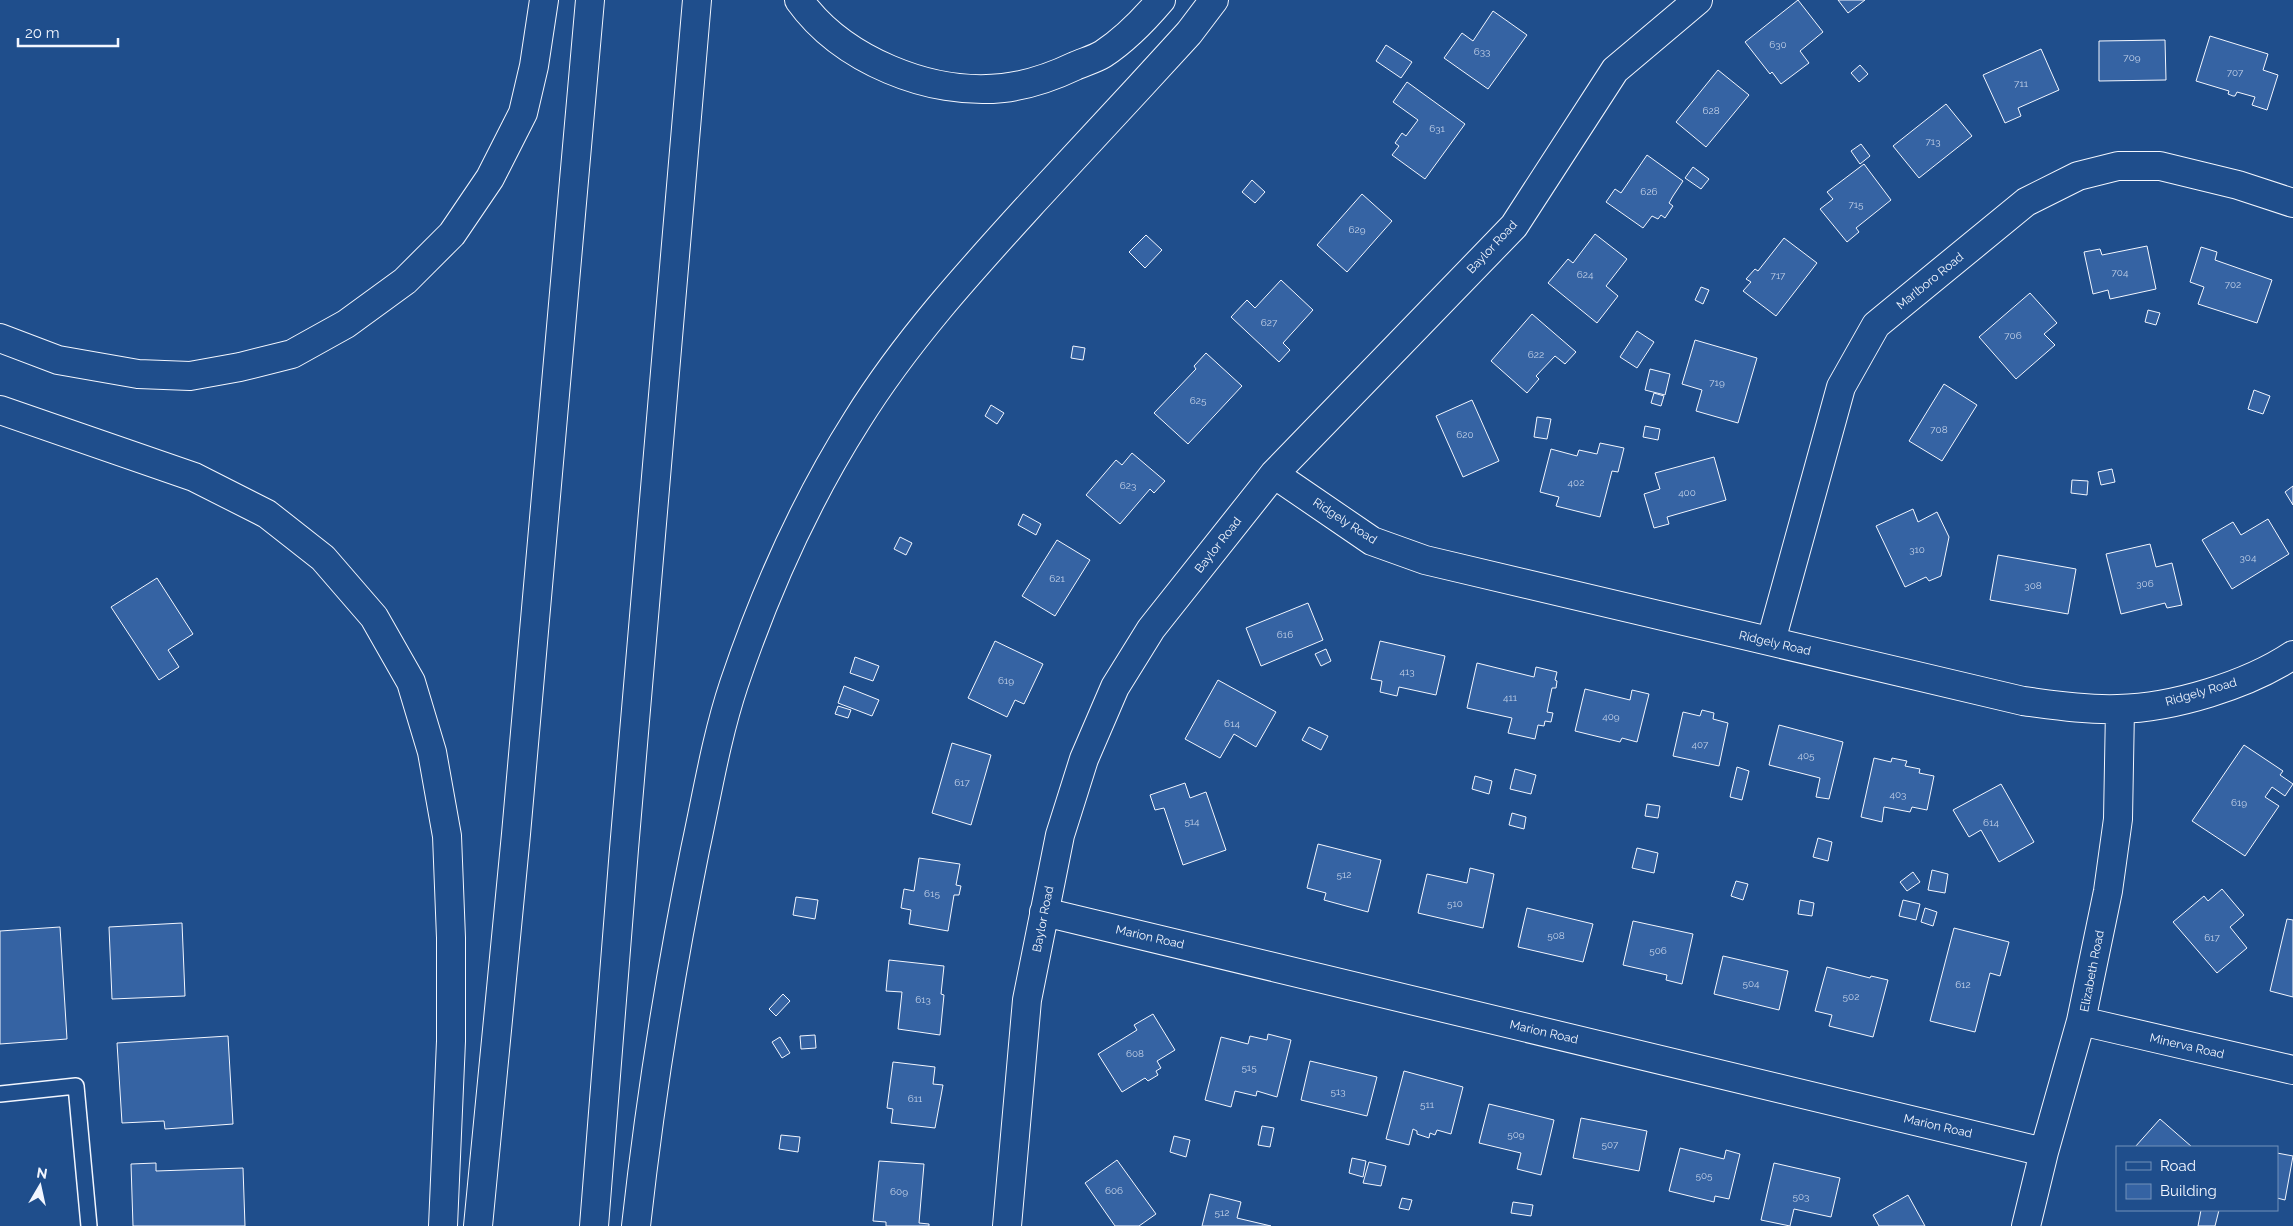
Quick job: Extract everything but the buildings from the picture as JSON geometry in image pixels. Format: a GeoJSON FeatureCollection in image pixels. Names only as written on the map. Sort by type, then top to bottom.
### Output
{"type":"FeatureCollection","features":[{"type":"Feature","properties":{"kind":"main road"},"geometry":{"type":"LineString","coordinates":[[0,338],[58,360],[138,374],[190,376],[240,367],[292,354],[346,324],[405,281],[452,234],[490,178],[523,113],[534,66],[544,0]]}},
{"type":"Feature","properties":{"kind":"main road"},"geometry":{"type":"LineString","coordinates":[[478,1226],[515,844],[590,0]]}},
{"type":"Feature","properties":{"kind":"main road"},"geometry":{"type":"LineString","coordinates":[[594,1226],[624,839],[697,0]]}},
{"type":"Feature","properties":{"kind":"main road"},"geometry":{"type":"LineString","coordinates":[[799,0],[846,47],[900,75],[953,87],[1002,88],[1048,78],[1102,55],[1136,28],[1162,0]]}},
{"type":"Feature","properties":{"kind":"main road"},"geometry":{"type":"LineString","coordinates":[[636,1226],[658,1051],[679,928],[709,786],[733,688],[764,600],[807,508],[857,419],[916,338],[984,256],[1189,33],[1214,0]]}},
{"type":"Feature","properties":{"kind":"main road","name":"Baylor Road"},"geometry":{"type":"LineString","coordinates":[[1007,1226],[1028,1000],[1044,912],[1060,835],[1084,758],[1115,688],[1151,629],[1274,474],[1514,226],[1615,70],[1698,0]]}},
{"type":"Feature","properties":{"kind":"main road","name":"Marlboro Road"},"geometry":{"type":"LineString","coordinates":[[1770,641],[1841,387],[1876,325],[2026,202],[2078,176],[2118,166],[2160,166],[2238,185],[2293,203]]}},
{"type":"Feature","properties":{"kind":"main road"},"geometry":{"type":"LineString","coordinates":[[0,410],[194,477],[266,514],[323,558],[374,616],[411,682],[432,752],[447,836],[451,938],[451,1041],[443,1226]]}},
{"type":"Feature","properties":{"kind":"main road","name":"Ridgely Road"},"geometry":{"type":"LineString","coordinates":[[1274,474],[1372,541],[1426,560],[2023,701],[2071,707],[2120,709],[2172,703],[2231,686],[2293,655]]}},
{"type":"Feature","properties":{"kind":"main road","name":"Elizabeth Road"},"geometry":{"type":"LineString","coordinates":[[2026,1226],[2044,1152],[2081,1021],[2108,891],[2118,819],[2120,709]]}},
{"type":"Feature","properties":{"kind":"main road","name":"Marion Road"},"geometry":{"type":"LineString","coordinates":[[1044,912],[2044,1152]]}},
{"type":"Feature","properties":{"kind":"main road","name":"Minerva Road"},"geometry":{"type":"LineString","coordinates":[[2081,1021],[2293,1070]]}},
{"type":"Feature","properties":{"kind":"lane"},"geometry":{"type":"LineString","coordinates":[[0,1094],[76,1086],[89,1226]]}}]}
